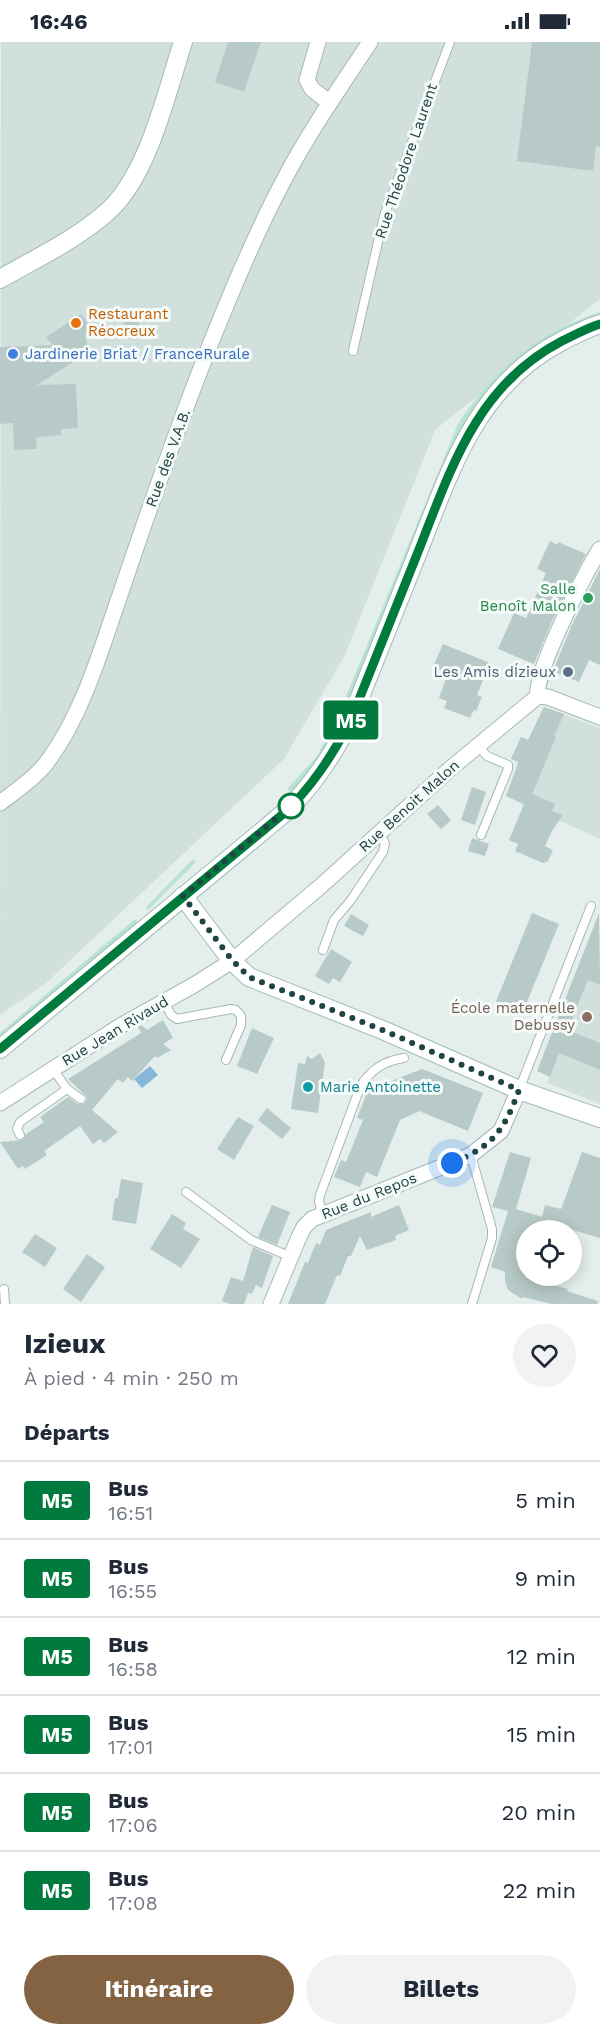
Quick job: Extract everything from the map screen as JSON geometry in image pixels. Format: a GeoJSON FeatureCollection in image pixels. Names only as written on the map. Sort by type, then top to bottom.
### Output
{"type":"FeatureCollection","features":[{"type":"Feature","properties":{"kind":"street"},"geometry":{"type":"LineString","coordinates":[[0,279],[74,236],[106,212],[126,191],[141,164],[183,42]]}},
{"type":"Feature","properties":{"kind":"street"},"geometry":{"type":"LineString","coordinates":[[318,42],[307,80],[312,89],[330,103]]}},
{"type":"Feature","properties":{"kind":"street","name":"Rue des V.A.B."},"geometry":{"type":"LineString","coordinates":[[0,803],[21,787],[49,760],[68,730],[91,674],[157,487],[215,334],[256,237],[314,126],[370,42]]}},
{"type":"Feature","properties":{"kind":"street"},"geometry":{"type":"LineString","coordinates":[[0,1049],[300,798],[315,781],[350,722],[464,440],[493,396],[512,376],[534,358],[570,337],[600,324]]}},
{"type":"Feature","properties":{"kind":"street"},"geometry":{"type":"LineString","coordinates":[[600,549],[584,575],[537,684],[538,696],[600,717]]}},
{"type":"Feature","properties":{"kind":"street","name":"Rue Benoit Malon"},"geometry":{"type":"LineString","coordinates":[[232,960],[267,933],[451,768],[538,696]]}},
{"type":"Feature","properties":{"kind":"street"},"geometry":{"type":"LineString","coordinates":[[183,896],[242,972],[257,980],[385,1031],[519,1090],[600,1118]]}},
{"type":"Feature","properties":{"kind":"street","name":"Rue Jean Rivaud"},"geometry":{"type":"LineString","coordinates":[[0,1103],[232,960]]}},
{"type":"Feature","properties":{"kind":"street","name":"Rue du Repos"},"geometry":{"type":"LineString","coordinates":[[271,1304],[304,1227],[312,1219],[471,1155],[501,1131],[519,1090]]}},
{"type":"Feature","properties":{"kind":"lane","name":"Rue Théodore Laurent"},"geometry":{"type":"LineString","coordinates":[[353,351],[384,216],[450,42]]}},
{"type":"Feature","properties":{"kind":"lane"},"geometry":{"type":"LineString","coordinates":[[478,746],[487,756],[508,765],[481,835]]}},
{"type":"Feature","properties":{"kind":"lane"},"geometry":{"type":"LineString","coordinates":[[323,950],[334,920],[351,900],[383,852],[386,843],[379,833]]}},
{"type":"Feature","properties":{"kind":"lane"},"geometry":{"type":"LineString","coordinates":[[519,1090],[591,906]]}},
{"type":"Feature","properties":{"kind":"lane"},"geometry":{"type":"LineString","coordinates":[[164,1001],[171,1015],[177,1018],[231,1009],[238,1013],[241,1016],[241,1025],[226,1060]]}},
{"type":"Feature","properties":{"kind":"lane"},"geometry":{"type":"LineString","coordinates":[[322,1214],[320,1195],[361,1085],[373,1070],[393,1060],[404,1058]]}},
{"type":"Feature","properties":{"kind":"lane"},"geometry":{"type":"LineString","coordinates":[[52,1069],[66,1089],[81,1099]]}},
{"type":"Feature","properties":{"kind":"lane"},"geometry":{"type":"LineString","coordinates":[[20,1135],[17,1129],[20,1122],[66,1089]]}},
{"type":"Feature","properties":{"kind":"lane"},"geometry":{"type":"LineString","coordinates":[[471,1155],[492,1229],[492,1238],[472,1304]]}},
{"type":"Feature","properties":{"kind":"lane"},"geometry":{"type":"LineString","coordinates":[[186,1192],[251,1240],[291,1257]]}},
{"type":"Feature","properties":{"kind":"lane"},"geometry":{"type":"LineString","coordinates":[[4,1289],[5,1304]]}},
{"type":"Feature","properties":{"kind":"shaded area"},"geometry":{"type":"Polygon","coordinates":[[[1,42],[600,42],[600,299],[435,430],[345,655],[284,759],[46,983],[0,1015],[1,42]]]}},
{"type":"Feature","properties":{"kind":"shaded area"},"geometry":{"type":"Polygon","coordinates":[[[544,707],[600,728],[600,839],[506,796],[518,762],[511,759],[521,737],[528,740],[544,707]]]}},
{"type":"Feature","properties":{"kind":"shaded area","name":"École maternelle Debussy"},"geometry":{"type":"Polygon","coordinates":[[[600,950],[600,1104],[547,1083],[600,950]]]}},
{"type":"Feature","properties":{"kind":"green space"},"geometry":{"type":"Polygon","coordinates":[[[600,312],[600,316],[562,333],[528,353],[506,371],[477,403],[447,460],[375,641],[338,726],[313,769],[290,792],[287,789],[317,756],[340,711],[458,424],[487,386],[518,355],[555,331],[600,312]]]}},
{"type":"Feature","properties":{"kind":"green space"},"geometry":{"type":"Polygon","coordinates":[[[193,859],[196,862],[148,910],[146,907],[193,859]]]}},
{"type":"Feature","properties":{"kind":"green space"},"geometry":{"type":"Polygon","coordinates":[[[135,919],[138,922],[128,932],[0,1039],[0,1033],[135,919]]]}},
{"type":"Feature","properties":{"kind":"water"},"geometry":{"type":"Polygon","coordinates":[[[150,1066],[158,1075],[142,1088],[134,1079],[150,1066]]]}},
{"type":"Feature","properties":{"kind":"building"},"geometry":{"type":"Polygon","coordinates":[[[228,42],[261,42],[244,92],[215,82],[228,42]]]}},
{"type":"Feature","properties":{"kind":"building"},"geometry":{"type":"Polygon","coordinates":[[[532,42],[600,42],[600,147],[596,146],[593,171],[517,161],[532,42]]]}},
{"type":"Feature","properties":{"kind":"building"},"geometry":{"type":"Polygon","coordinates":[[[81,314],[89,325],[85,336],[89,352],[37,385],[76,384],[78,428],[61,429],[61,435],[36,437],[37,449],[14,450],[13,423],[0,424],[0,347],[53,345],[46,337],[81,314]]]}},
{"type":"Feature","properties":{"kind":"building"},"geometry":{"type":"Polygon","coordinates":[[[127,314],[141,318],[134,340],[120,335],[127,314]]]}},
{"type":"Feature","properties":{"kind":"building"},"geometry":{"type":"Polygon","coordinates":[[[550,541],[586,554],[553,619],[534,664],[498,649],[514,613],[526,618],[546,573],[537,569],[550,541]]]}},
{"type":"Feature","properties":{"kind":"building"},"geometry":{"type":"Polygon","coordinates":[[[600,569],[600,665],[589,660],[579,682],[553,671],[571,627],[600,569]]]}},
{"type":"Feature","properties":{"kind":"building"},"geometry":{"type":"Polygon","coordinates":[[[443,644],[490,663],[477,695],[482,697],[470,718],[444,708],[447,701],[439,698],[448,673],[433,667],[443,644]]]}},
{"type":"Feature","properties":{"kind":"building"},"geometry":{"type":"Polygon","coordinates":[[[544,707],[564,714],[532,794],[555,804],[552,811],[563,815],[545,846],[553,850],[548,861],[543,863],[515,851],[518,844],[509,840],[524,804],[506,796],[519,762],[511,759],[521,737],[528,740],[544,707]]]}},
{"type":"Feature","properties":{"kind":"building"},"geometry":{"type":"Polygon","coordinates":[[[472,787],[486,792],[475,825],[461,820],[472,787]]]}},
{"type":"Feature","properties":{"kind":"building"},"geometry":{"type":"Polygon","coordinates":[[[438,805],[451,820],[441,829],[427,814],[438,805]]]}},
{"type":"Feature","properties":{"kind":"building"},"geometry":{"type":"Polygon","coordinates":[[[472,838],[489,844],[485,856],[468,851],[472,838]]]}},
{"type":"Feature","properties":{"kind":"building"},"geometry":{"type":"Polygon","coordinates":[[[532,913],[559,924],[522,1014],[495,1004],[532,913]]]}},
{"type":"Feature","properties":{"kind":"building"},"geometry":{"type":"Polygon","coordinates":[[[599,913],[600,985],[588,980],[568,1030],[600,1043],[600,1070],[559,1053],[550,1077],[537,1071],[599,913]]]}},
{"type":"Feature","properties":{"kind":"building"},"geometry":{"type":"Polygon","coordinates":[[[351,914],[369,925],[363,936],[344,926],[351,914]]]}},
{"type":"Feature","properties":{"kind":"building"},"geometry":{"type":"Polygon","coordinates":[[[331,949],[352,962],[340,982],[333,978],[329,984],[315,976],[331,949]]]}},
{"type":"Feature","properties":{"kind":"building"},"geometry":{"type":"Polygon","coordinates":[[[163,1020],[173,1038],[163,1044],[171,1050],[157,1058],[155,1056],[132,1081],[128,1077],[123,1083],[118,1079],[92,1110],[118,1132],[104,1143],[100,1139],[93,1144],[80,1126],[44,1151],[47,1155],[25,1169],[23,1166],[18,1169],[0,1142],[23,1140],[26,1134],[44,1122],[40,1117],[68,1097],[78,1104],[84,1104],[87,1100],[86,1096],[68,1079],[141,1033],[138,1027],[141,1025],[147,1030],[163,1020]]]}},
{"type":"Feature","properties":{"kind":"building"},"geometry":{"type":"Polygon","coordinates":[[[252,1028],[274,1038],[257,1074],[237,1066],[252,1028]]]}},
{"type":"Feature","properties":{"kind":"building","name":"Marie Antoinette"},"geometry":{"type":"Polygon","coordinates":[[[320,1053],[325,1062],[318,1113],[291,1109],[298,1063],[305,1064],[307,1056],[312,1059],[320,1053]]]}},
{"type":"Feature","properties":{"kind":"building"},"geometry":{"type":"Polygon","coordinates":[[[422,1069],[483,1093],[468,1131],[419,1111],[400,1120],[377,1177],[366,1172],[360,1187],[334,1177],[341,1160],[346,1162],[363,1120],[357,1118],[368,1090],[422,1069]]]}},
{"type":"Feature","properties":{"kind":"building"},"geometry":{"type":"Polygon","coordinates":[[[267,1108],[291,1128],[282,1139],[258,1120],[267,1108]]]}},
{"type":"Feature","properties":{"kind":"building"},"geometry":{"type":"Polygon","coordinates":[[[238,1117],[254,1126],[234,1160],[217,1149],[238,1117]]]}},
{"type":"Feature","properties":{"kind":"building"},"geometry":{"type":"Polygon","coordinates":[[[510,1152],[531,1158],[516,1209],[542,1217],[545,1205],[561,1209],[582,1152],[600,1158],[600,1238],[582,1233],[582,1220],[516,1220],[516,1286],[557,1286],[598,1301],[597,1304],[551,1304],[523,1297],[522,1299],[508,1290],[505,1272],[491,1267],[508,1211],[492,1207],[510,1152]]]}},
{"type":"Feature","properties":{"kind":"building"},"geometry":{"type":"Polygon","coordinates":[[[121,1179],[143,1183],[136,1224],[112,1220],[121,1179]]]}},
{"type":"Feature","properties":{"kind":"building"},"geometry":{"type":"Polygon","coordinates":[[[272,1205],[290,1212],[277,1245],[258,1237],[272,1205]]]}},
{"type":"Feature","properties":{"kind":"building"},"geometry":{"type":"Polygon","coordinates":[[[399,1205],[409,1230],[395,1236],[396,1240],[367,1250],[360,1236],[340,1276],[337,1275],[325,1304],[288,1304],[305,1262],[308,1263],[316,1243],[320,1245],[326,1230],[371,1212],[371,1217],[399,1205]]]}},
{"type":"Feature","properties":{"kind":"building"},"geometry":{"type":"Polygon","coordinates":[[[172,1214],[186,1223],[183,1229],[200,1239],[181,1268],[150,1249],[172,1214]]]}},
{"type":"Feature","properties":{"kind":"building"},"geometry":{"type":"Polygon","coordinates":[[[35,1234],[57,1248],[45,1267],[22,1252],[35,1234]]]}},
{"type":"Feature","properties":{"kind":"building"},"geometry":{"type":"Polygon","coordinates":[[[253,1247],[273,1256],[262,1288],[256,1285],[252,1294],[248,1293],[244,1304],[230,1304],[222,1301],[231,1277],[243,1281],[253,1247]]]}},
{"type":"Feature","properties":{"kind":"building"},"geometry":{"type":"Polygon","coordinates":[[[87,1254],[105,1267],[81,1302],[63,1289],[87,1254]]]}},
{"type":"Feature","properties":{"kind":"bus line","name":"M5"},"geometry":{"type":"LineString","coordinates":[[0,1049],[283,814],[315,781],[350,722],[452,467],[464,440],[477,419],[502,386],[534,358],[551,346],[600,324]]}},
{"type":"Feature","properties":{"kind":"place","name":"Restaurant Réocreux"},"geometry":{"type":"Point","coordinates":[76,323]}},
{"type":"Feature","properties":{"kind":"place","name":"Jardinerie Briat / FranceRurale"},"geometry":{"type":"Point","coordinates":[13,354]}},
{"type":"Feature","properties":{"kind":"place","name":"Salle Benoît Malon"},"geometry":{"type":"Point","coordinates":[588,598]}},
{"type":"Feature","properties":{"kind":"place","name":"Les Amis dÍzieux"},"geometry":{"type":"Point","coordinates":[568,672]}},
{"type":"Feature","properties":{"kind":"place","name":"École maternelle Debussy"},"geometry":{"type":"Point","coordinates":[587,1017]}},
{"type":"Feature","properties":{"kind":"place","name":"Marie Antoinette"},"geometry":{"type":"Point","coordinates":[308,1087]}},
{"type":"Feature","properties":{"kind":"route"},"geometry":{"type":"LineString","coordinates":[[291,806],[183,896],[232,960],[249,977],[385,1031],[519,1090],[501,1131],[478,1151],[452,1163]]}}]}
